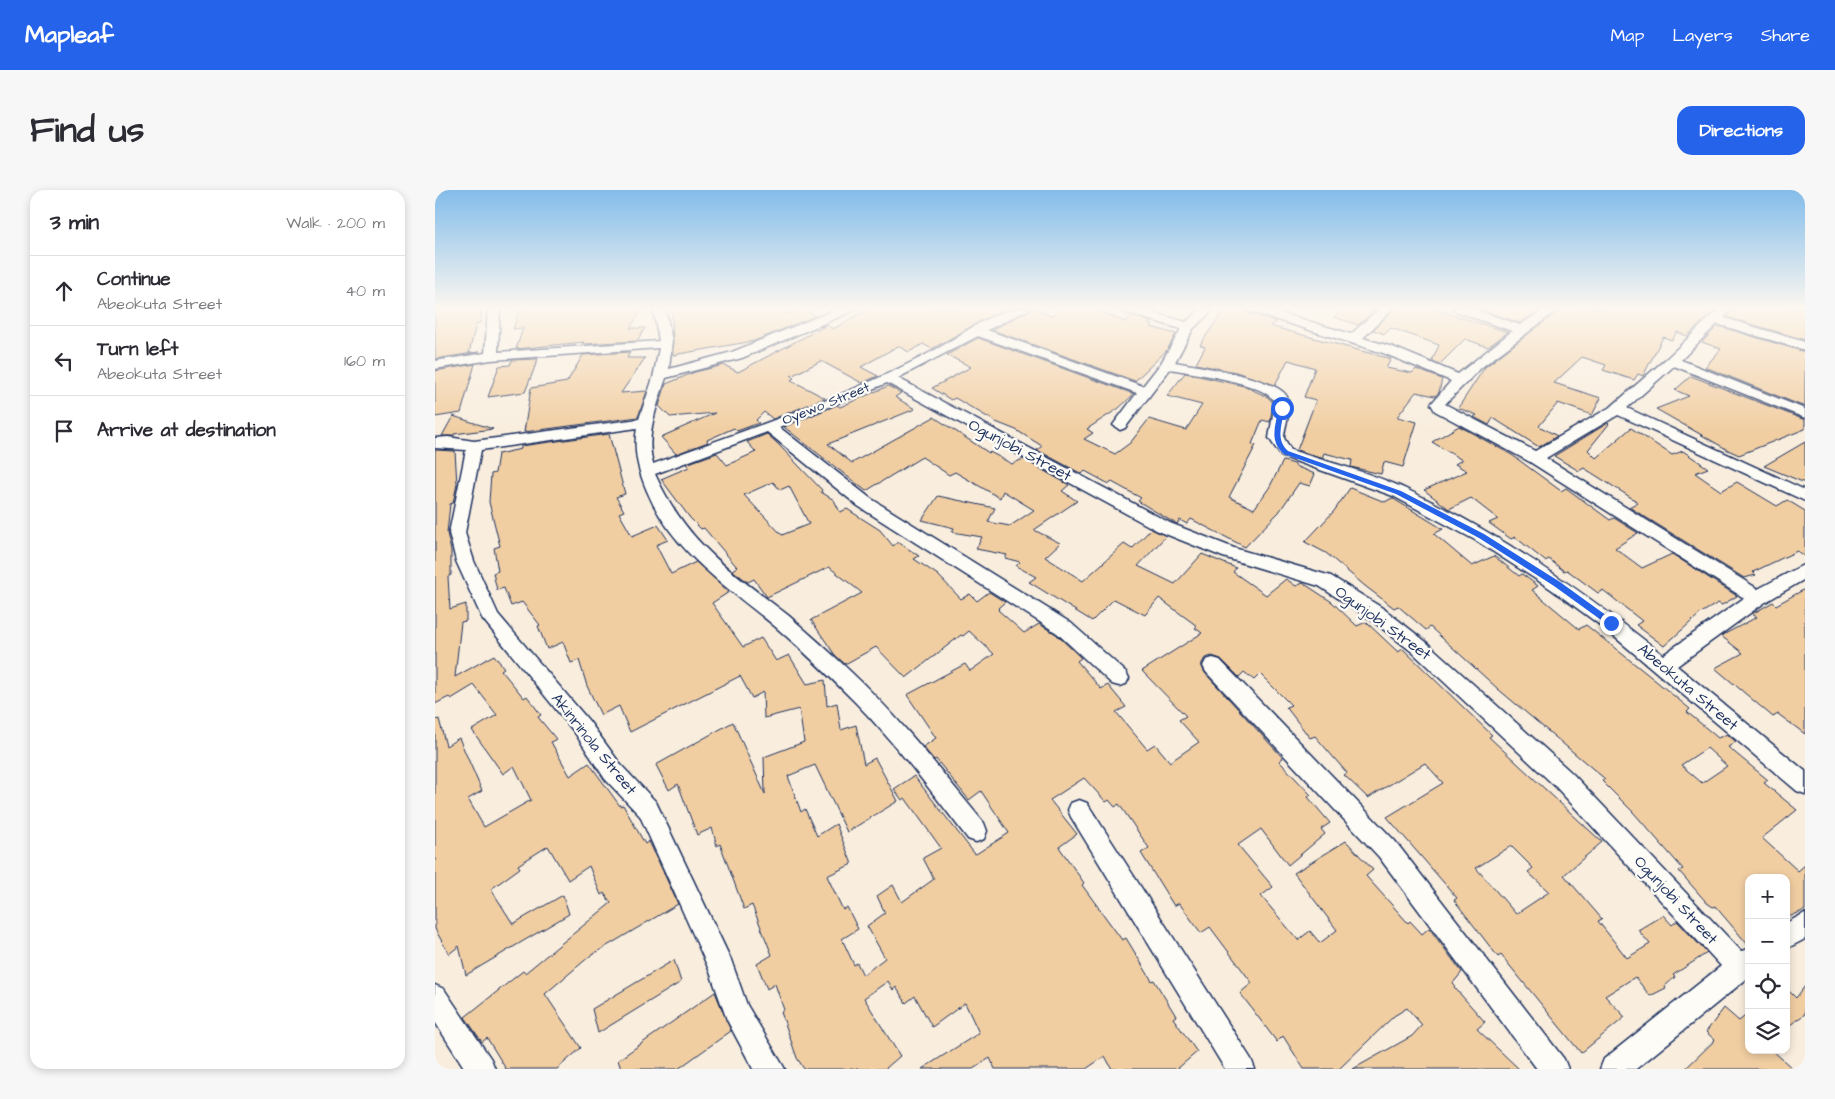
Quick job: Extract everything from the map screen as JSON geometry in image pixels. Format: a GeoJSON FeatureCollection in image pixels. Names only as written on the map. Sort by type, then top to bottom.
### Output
{"type":"FeatureCollection","features":[{"type":"Feature","properties":{"kind":"street"},"geometry":{"type":"LineString","coordinates":[[491,356],[492,349]]}},
{"type":"Feature","properties":{"kind":"street"},"geometry":{"type":"LineString","coordinates":[[435,365],[491,356],[593,349]]}},
{"type":"Feature","properties":{"kind":"street"},"geometry":{"type":"LineString","coordinates":[[665,349],[660,376],[644,423],[641,447],[647,472],[658,499],[685,542],[711,568],[785,624],[847,681],[899,735],[976,831]]}},
{"type":"Feature","properties":{"kind":"street"},"geometry":{"type":"LineString","coordinates":[[660,376],[737,355],[751,349]]}},
{"type":"Feature","properties":{"kind":"street","name":"Oyewo Street"},"geometry":{"type":"LineString","coordinates":[[647,472],[824,406],[945,349]]}},
{"type":"Feature","properties":{"kind":"street"},"geometry":{"type":"LineString","coordinates":[[1027,349],[1147,392]]}},
{"type":"Feature","properties":{"kind":"street"},"geometry":{"type":"LineString","coordinates":[[1120,425],[1147,392],[1176,349]]}},
{"type":"Feature","properties":{"kind":"street"},"geometry":{"type":"LineString","coordinates":[[1380,349],[1458,379]]}},
{"type":"Feature","properties":{"kind":"street"},"geometry":{"type":"LineString","coordinates":[[1497,349],[1458,379],[1438,404],[1440,408],[1535,458],[1758,598]]}},
{"type":"Feature","properties":{"kind":"street"},"geometry":{"type":"LineString","coordinates":[[1535,458],[1617,410],[1686,349]]}},
{"type":"Feature","properties":{"kind":"street"},"geometry":{"type":"LineString","coordinates":[[1672,362],[1805,414]]}},
{"type":"Feature","properties":{"kind":"street","name":"Abeokuta Street"},"geometry":{"type":"LineString","coordinates":[[1167,364],[1263,385],[1277,392],[1281,398],[1282,408],[1276,439],[1279,446],[1286,452],[1399,492],[1481,536],[1557,584],[1611,623],[1805,784]]}},
{"type":"Feature","properties":{"kind":"street","name":"Ogunjobi Street"},"geometry":{"type":"LineString","coordinates":[[887,378],[1164,528],[1229,553],[1325,581],[1377,614],[1418,646],[1564,780],[1744,964]]}},
{"type":"Feature","properties":{"kind":"street"},"geometry":{"type":"LineString","coordinates":[[1617,410],[1805,496]]}},
{"type":"Feature","properties":{"kind":"street"},"geometry":{"type":"LineString","coordinates":[[435,443],[448,442],[474,446],[644,423]]}},
{"type":"Feature","properties":{"kind":"street"},"geometry":{"type":"LineString","coordinates":[[769,426],[864,502],[1064,628],[1119,678]]}},
{"type":"Feature","properties":{"kind":"street","name":"Akinrinola Street"},"geometry":{"type":"LineString","coordinates":[[474,446],[457,533],[465,561],[491,618],[582,727],[613,772],[648,809],[722,969],[736,1011],[765,1063],[771,1069]]}},
{"type":"Feature","properties":{"kind":"street"},"geometry":{"type":"LineString","coordinates":[[1663,666],[1758,598],[1805,572]]}},
{"type":"Feature","properties":{"kind":"street"},"geometry":{"type":"LineString","coordinates":[[1213,666],[1387,849],[1554,1069]]}},
{"type":"Feature","properties":{"kind":"street"},"geometry":{"type":"LineString","coordinates":[[1079,810],[1241,1069]]}},
{"type":"Feature","properties":{"kind":"street"},"geometry":{"type":"LineString","coordinates":[[1790,934],[1805,925]]}},
{"type":"Feature","properties":{"kind":"street"},"geometry":{"type":"LineString","coordinates":[[1614,1069],[1744,964]]}},
{"type":"Feature","properties":{"kind":"street"},"geometry":{"type":"LineString","coordinates":[[435,998],[481,1069]]}},
{"type":"Feature","properties":{"kind":"building"},"geometry":{"type":"Polygon","coordinates":[[[435,349],[470,349],[469,353],[479,352],[435,359],[435,349]]]}},
{"type":"Feature","properties":{"kind":"building"},"geometry":{"type":"Polygon","coordinates":[[[673,349],[708,349],[673,355],[673,349]]]}},
{"type":"Feature","properties":{"kind":"building"},"geometry":{"type":"Polygon","coordinates":[[[781,349],[893,349],[861,367],[878,376],[862,383],[821,361],[791,376],[794,378],[791,380],[825,398],[773,419],[764,412],[756,420],[759,423],[737,431],[734,428],[707,440],[708,442],[676,454],[661,437],[715,413],[670,417],[659,406],[666,384],[695,372],[724,365],[738,372],[781,349]]]}},
{"type":"Feature","properties":{"kind":"building"},"geometry":{"type":"Polygon","coordinates":[[[904,349],[914,349],[909,352],[904,349]]]}},
{"type":"Feature","properties":{"kind":"building"},"geometry":{"type":"Polygon","coordinates":[[[958,349],[1009,349],[1134,394],[1119,408],[1087,429],[1093,433],[1084,439],[1115,454],[1130,443],[1149,419],[1186,430],[1202,405],[1167,396],[1185,373],[1244,386],[1268,397],[1273,403],[1270,422],[1262,420],[1252,444],[1256,445],[1229,497],[1254,509],[1269,488],[1283,461],[1295,464],[1295,466],[1315,474],[1310,486],[1299,483],[1279,512],[1245,547],[1191,519],[1187,524],[1180,520],[1177,524],[1171,521],[1138,501],[1141,498],[1112,482],[1109,484],[1085,471],[1082,474],[1037,450],[1042,446],[1016,430],[996,422],[955,398],[951,400],[932,388],[971,367],[947,355],[958,349]]]}},
{"type":"Feature","properties":{"kind":"building"},"geometry":{"type":"Polygon","coordinates":[[[1045,349],[1168,349],[1135,381],[1045,349]]]}},
{"type":"Feature","properties":{"kind":"building"},"geometry":{"type":"Polygon","coordinates":[[[1204,349],[1354,349],[1391,359],[1386,368],[1412,373],[1416,369],[1442,379],[1439,392],[1435,396],[1416,392],[1397,417],[1417,422],[1403,467],[1384,462],[1381,474],[1351,467],[1352,460],[1324,453],[1322,458],[1297,450],[1316,400],[1304,397],[1315,368],[1288,360],[1275,385],[1236,372],[1196,364],[1204,349]]]}},
{"type":"Feature","properties":{"kind":"building"},"geometry":{"type":"Polygon","coordinates":[[[1437,349],[1455,349],[1440,364],[1432,361],[1437,349]]]}},
{"type":"Feature","properties":{"kind":"building"},"geometry":{"type":"Polygon","coordinates":[[[1508,349],[1657,349],[1643,376],[1638,374],[1634,380],[1603,370],[1606,365],[1582,357],[1554,383],[1601,398],[1592,415],[1558,403],[1539,426],[1557,436],[1539,447],[1493,418],[1489,425],[1474,417],[1477,415],[1458,408],[1485,367],[1508,349]]]}},
{"type":"Feature","properties":{"kind":"building"},"geometry":{"type":"Polygon","coordinates":[[[1721,349],[1795,349],[1805,352],[1805,407],[1705,367],[1721,349]]]}},
{"type":"Feature","properties":{"kind":"building"},"geometry":{"type":"Polygon","coordinates":[[[630,352],[627,358],[645,358],[621,393],[647,391],[638,417],[524,432],[531,388],[567,382],[583,355],[630,352]]]}},
{"type":"Feature","properties":{"kind":"building"},"geometry":{"type":"Polygon","coordinates":[[[538,359],[525,392],[488,397],[499,366],[510,365],[512,360],[538,359]]]}},
{"type":"Feature","properties":{"kind":"building"},"geometry":{"type":"Polygon","coordinates":[[[475,364],[461,413],[435,417],[435,371],[475,364]]]}},
{"type":"Feature","properties":{"kind":"building"},"geometry":{"type":"Polygon","coordinates":[[[1691,376],[1805,420],[1805,429],[1739,455],[1728,450],[1656,409],[1689,396],[1675,390],[1691,376]]]}},
{"type":"Feature","properties":{"kind":"building"},"geometry":{"type":"Polygon","coordinates":[[[888,386],[901,393],[895,397],[915,409],[828,444],[852,463],[934,417],[989,453],[1012,464],[1023,459],[1069,485],[1062,491],[1077,501],[1034,530],[1060,543],[1045,557],[1083,581],[1124,544],[1132,549],[1151,529],[1166,536],[1138,566],[1175,584],[1202,554],[1236,568],[1233,572],[1266,595],[1286,579],[1296,586],[1303,583],[1332,602],[1357,626],[1366,622],[1398,652],[1403,649],[1492,735],[1489,737],[1602,842],[1564,875],[1602,919],[1598,921],[1627,958],[1650,944],[1638,930],[1663,915],[1672,925],[1677,921],[1707,953],[1673,975],[1675,977],[1665,986],[1666,988],[1650,996],[1635,977],[1605,996],[1625,1017],[1581,1053],[1501,955],[1498,957],[1454,900],[1457,898],[1387,817],[1443,783],[1425,763],[1368,798],[1344,775],[1347,773],[1315,736],[1310,738],[1286,707],[1291,705],[1260,674],[1254,680],[1244,672],[1239,677],[1221,659],[1212,656],[1205,658],[1201,665],[1205,673],[1283,758],[1279,761],[1311,795],[1308,797],[1330,823],[1321,829],[1325,834],[1288,865],[1261,829],[1238,845],[1273,887],[1261,896],[1298,940],[1310,931],[1320,943],[1337,930],[1294,873],[1346,841],[1373,870],[1366,876],[1408,923],[1410,921],[1422,934],[1429,928],[1462,972],[1453,983],[1454,987],[1485,1022],[1477,1029],[1519,1069],[1353,1069],[1412,1036],[1422,1025],[1407,1008],[1394,1016],[1339,1069],[1304,1069],[1283,1036],[1277,1042],[1240,993],[1252,983],[1210,927],[1201,933],[1179,903],[1174,906],[1141,853],[1149,848],[1119,804],[1115,807],[1109,800],[1106,802],[1084,778],[1050,800],[1077,834],[1059,847],[1084,883],[1082,885],[1122,940],[1126,938],[1176,1016],[1173,1018],[1197,1052],[1177,1069],[1112,1069],[1105,1056],[1086,1069],[995,1069],[990,1058],[973,1069],[922,1069],[979,1033],[965,1003],[932,1027],[915,996],[906,1003],[896,987],[893,990],[888,981],[864,998],[900,1056],[885,1069],[804,1069],[797,1058],[781,1012],[784,1010],[775,984],[767,989],[757,964],[772,955],[752,905],[744,909],[720,844],[717,846],[712,828],[697,835],[678,784],[669,790],[656,765],[733,722],[765,794],[764,757],[804,742],[799,709],[764,718],[763,692],[752,698],[740,676],[630,732],[619,706],[601,715],[587,686],[579,660],[571,663],[563,642],[547,649],[538,626],[540,625],[522,602],[511,606],[504,588],[497,590],[493,573],[498,571],[494,548],[500,546],[489,502],[491,474],[495,473],[498,454],[521,449],[521,446],[609,434],[625,494],[616,497],[624,511],[619,513],[632,536],[658,525],[668,540],[656,545],[671,574],[696,562],[729,592],[712,603],[743,647],[761,638],[776,661],[789,655],[807,684],[825,680],[827,706],[837,703],[841,730],[856,725],[864,764],[875,758],[898,801],[847,832],[815,765],[788,776],[801,812],[805,809],[817,836],[836,824],[852,864],[827,876],[843,910],[847,907],[858,929],[842,939],[854,965],[857,963],[863,975],[885,958],[867,926],[885,913],[877,896],[893,885],[902,902],[934,879],[923,858],[941,848],[905,798],[902,800],[894,789],[914,776],[976,854],[1009,833],[981,791],[969,800],[936,759],[934,760],[923,747],[936,738],[907,695],[965,664],[970,671],[994,654],[969,631],[963,636],[961,635],[906,678],[876,647],[845,664],[835,655],[811,620],[862,593],[829,567],[767,597],[754,579],[748,582],[732,570],[737,567],[704,528],[701,529],[690,518],[661,479],[689,467],[686,464],[717,453],[727,465],[756,452],[747,442],[767,434],[822,490],[821,492],[834,500],[840,512],[847,509],[880,530],[893,546],[898,542],[919,556],[914,559],[938,575],[961,599],[970,594],[977,601],[989,592],[1005,602],[998,610],[1024,633],[1039,624],[1056,634],[1081,658],[1077,661],[1101,689],[1108,685],[1126,707],[1116,712],[1147,749],[1155,744],[1170,762],[1199,742],[1179,720],[1186,716],[1142,671],[1202,633],[1195,628],[1197,626],[1159,598],[1145,615],[1114,599],[1092,621],[1029,582],[1036,577],[1016,566],[1020,562],[1005,558],[1007,555],[976,549],[982,537],[952,532],[954,528],[922,520],[938,496],[995,508],[988,522],[1010,526],[1034,510],[1003,491],[1000,498],[955,472],[949,475],[922,457],[866,491],[784,427],[837,405],[840,407],[888,386]],[[773,482],[744,495],[782,535],[809,524],[789,486],[780,490],[773,482]],[[1511,846],[1476,868],[1516,914],[1549,892],[1528,872],[1533,868],[1511,846]]]}},
{"type":"Feature","properties":{"kind":"building"},"geometry":{"type":"Polygon","coordinates":[[[453,416],[493,429],[454,434],[454,436],[442,436],[453,416]]]}},
{"type":"Feature","properties":{"kind":"building"},"geometry":{"type":"Polygon","coordinates":[[[1608,423],[1588,450],[1596,458],[1631,428],[1672,455],[1683,451],[1708,468],[1695,473],[1721,491],[1737,482],[1777,506],[1787,500],[1805,511],[1805,557],[1797,551],[1753,572],[1756,575],[1744,578],[1629,507],[1638,502],[1584,468],[1579,471],[1554,456],[1608,423]]]}},
{"type":"Feature","properties":{"kind":"building"},"geometry":{"type":"Polygon","coordinates":[[[1459,426],[1512,455],[1561,491],[1566,488],[1610,520],[1614,518],[1638,533],[1615,548],[1642,568],[1672,554],[1737,596],[1722,605],[1718,603],[1701,613],[1664,646],[1636,625],[1642,621],[1603,590],[1598,593],[1567,570],[1564,571],[1549,559],[1545,561],[1515,537],[1511,539],[1489,523],[1498,519],[1471,498],[1449,509],[1424,490],[1467,471],[1455,464],[1462,460],[1432,442],[1459,426]]]}},
{"type":"Feature","properties":{"kind":"building"},"geometry":{"type":"Polygon","coordinates":[[[1805,442],[1805,483],[1764,466],[1805,442]]]}},
{"type":"Feature","properties":{"kind":"building"},"geometry":{"type":"Polygon","coordinates":[[[435,450],[455,451],[457,484],[453,503],[450,504],[447,533],[451,551],[451,575],[448,577],[450,609],[466,604],[466,621],[461,622],[455,677],[494,655],[504,668],[501,670],[524,698],[527,696],[541,715],[538,717],[556,739],[551,742],[570,776],[589,763],[620,806],[623,805],[645,844],[649,841],[678,904],[590,956],[545,994],[581,1048],[557,1069],[506,1069],[487,1038],[482,1042],[465,1017],[523,971],[525,973],[611,903],[604,893],[601,895],[589,866],[568,880],[548,846],[518,865],[520,868],[491,889],[513,924],[563,895],[569,914],[466,975],[459,946],[449,954],[435,929],[435,720],[439,719],[446,746],[459,738],[482,791],[468,799],[484,827],[531,800],[514,766],[503,774],[472,730],[497,715],[474,685],[451,699],[449,697],[435,704],[435,450]]]}},
{"type":"Feature","properties":{"kind":"building"},"geometry":{"type":"Polygon","coordinates":[[[1350,488],[1385,502],[1392,498],[1443,529],[1434,534],[1472,566],[1494,556],[1519,576],[1522,574],[1538,586],[1532,590],[1579,629],[1586,625],[1690,709],[1687,712],[1718,738],[1727,734],[1736,742],[1728,747],[1768,780],[1764,783],[1797,810],[1762,838],[1798,871],[1805,865],[1805,910],[1790,916],[1790,874],[1745,874],[1745,941],[1715,906],[1713,907],[1707,903],[1679,871],[1683,869],[1633,812],[1602,781],[1605,779],[1498,689],[1430,627],[1426,630],[1398,606],[1394,608],[1365,586],[1326,553],[1305,542],[1334,511],[1350,488]],[[1707,748],[1681,765],[1702,783],[1727,766],[1707,748]]]}},
{"type":"Feature","properties":{"kind":"building"},"geometry":{"type":"Polygon","coordinates":[[[1805,589],[1805,734],[1778,714],[1773,717],[1715,668],[1743,653],[1721,636],[1757,617],[1752,614],[1773,602],[1776,605],[1805,589]]]}},
{"type":"Feature","properties":{"kind":"building"},"geometry":{"type":"Polygon","coordinates":[[[674,960],[681,982],[598,1033],[592,1009],[674,960]]]}},
{"type":"Feature","properties":{"kind":"building"},"geometry":{"type":"Polygon","coordinates":[[[1805,986],[1805,1014],[1790,1025],[1790,992],[1796,998],[1805,986]]]}},
{"type":"Feature","properties":{"kind":"building"},"geometry":{"type":"Polygon","coordinates":[[[715,992],[731,1031],[678,1069],[621,1069],[618,1060],[715,992]]]}},
{"type":"Feature","properties":{"kind":"building"},"geometry":{"type":"Polygon","coordinates":[[[1724,1008],[1739,1021],[1745,1016],[1745,1054],[1776,1054],[1793,1069],[1685,1069],[1715,1040],[1706,1032],[1724,1008]]]}},
{"type":"Feature","properties":{"kind":"route"},"geometry":{"type":"LineString","coordinates":[[1282,408],[1276,439],[1279,446],[1286,452],[1399,492],[1481,536],[1557,584],[1611,623]]}}]}
